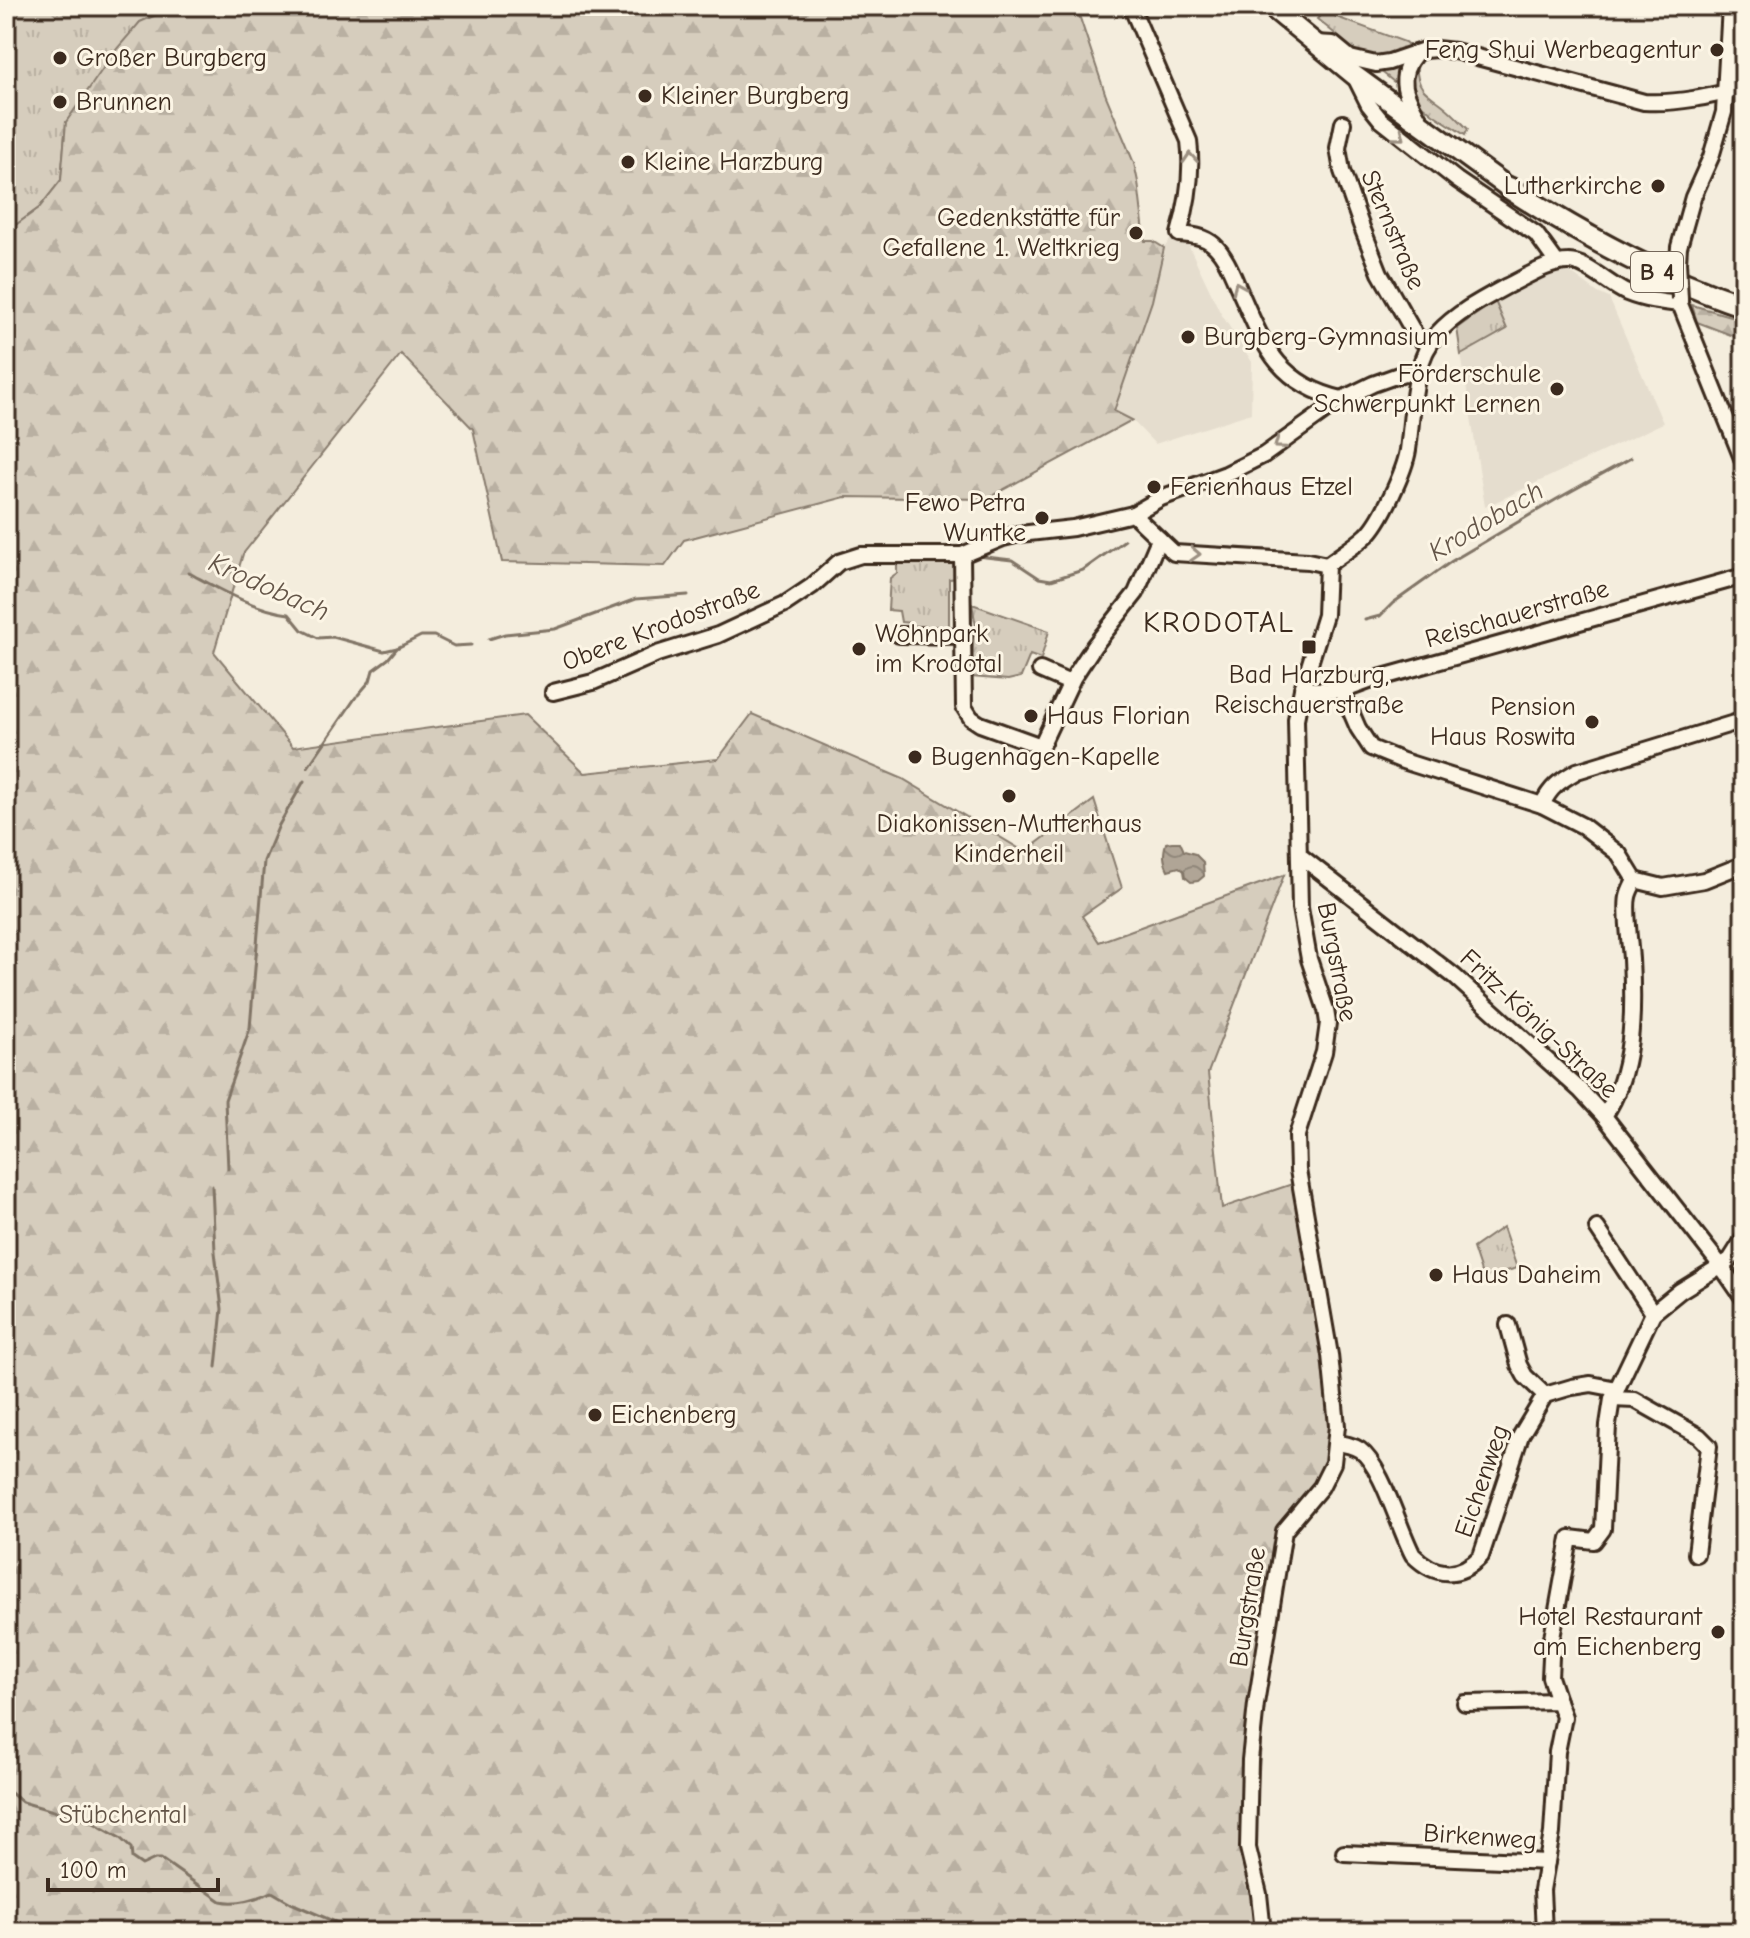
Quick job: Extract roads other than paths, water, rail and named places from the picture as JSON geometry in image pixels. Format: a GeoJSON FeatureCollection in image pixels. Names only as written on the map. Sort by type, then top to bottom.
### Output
{"type":"FeatureCollection","features":[{"type":"Feature","properties":{"kind":"highway","name":"B 4"},"geometry":{"type":"LineString","coordinates":[[1509,188],[1574,229],[1640,265],[1744,306]]}},
{"type":"Feature","properties":{"kind":"main road","name":"B 4"},"geometry":{"type":"LineString","coordinates":[[1270,6],[1354,75],[1509,188]]}},
{"type":"Feature","properties":{"kind":"street"},"geometry":{"type":"LineString","coordinates":[[1131,6],[1189,141],[1192,161],[1190,183],[1179,234],[1203,238],[1220,253],[1264,343],[1278,364],[1313,390],[1342,399]]}},
{"type":"Feature","properties":{"kind":"street"},"geometry":{"type":"LineString","coordinates":[[1730,6],[1724,112],[1718,137],[1693,197],[1678,262],[1680,302],[1744,463]]}},
{"type":"Feature","properties":{"kind":"street"},"geometry":{"type":"LineString","coordinates":[[1315,43],[1333,44],[1350,58],[1367,63],[1389,62],[1436,49],[1471,54],[1644,102],[1668,103],[1744,88]]}},
{"type":"Feature","properties":{"kind":"street"},"geometry":{"type":"LineString","coordinates":[[1416,53],[1408,65],[1404,87],[1422,124]]}},
{"type":"Feature","properties":{"kind":"street"},"geometry":{"type":"LineString","coordinates":[[1354,75],[1369,105],[1381,120],[1457,180],[1536,234],[1557,263]]}},
{"type":"Feature","properties":{"kind":"street","name":"Sternstraße"},"geometry":{"type":"LineString","coordinates":[[1343,123],[1338,148],[1342,171],[1361,225],[1380,273],[1416,336],[1429,346]]}},
{"type":"Feature","properties":{"kind":"street"},"geometry":{"type":"LineString","coordinates":[[1133,514],[1174,553],[1308,561],[1327,565],[1369,534],[1397,486],[1407,454],[1418,374],[1429,346],[1436,335],[1480,300],[1557,263],[1577,263],[1624,292],[1638,297],[1680,302]]}},
{"type":"Feature","properties":{"kind":"street","name":"Obere Krodostraße"},"geometry":{"type":"LineString","coordinates":[[553,692],[593,682],[657,654],[718,635],[785,604],[839,562],[861,555],[962,555],[1003,538],[1073,528],[1133,514],[1161,498],[1226,474],[1264,455],[1342,399],[1404,373],[1418,374]]}},
{"type":"Feature","properties":{"kind":"street"},"geometry":{"type":"LineString","coordinates":[[962,555],[964,707],[971,718],[980,724],[1041,746],[1070,683],[1094,646],[1136,593],[1159,539]]}},
{"type":"Feature","properties":{"kind":"street","name":"Burgstraße"},"geometry":{"type":"LineString","coordinates":[[1263,1932],[1259,1894],[1248,1848],[1250,1760],[1256,1704],[1284,1531],[1321,1487],[1333,1463],[1337,1426],[1330,1355],[1298,1170],[1297,1135],[1324,1052],[1328,1023],[1309,959],[1300,908],[1296,719],[1325,615],[1327,565]]}},
{"type":"Feature","properties":{"kind":"street","name":"Reischauerstraße"},"geometry":{"type":"LineString","coordinates":[[1302,689],[1342,691],[1744,576]]}},
{"type":"Feature","properties":{"kind":"street"},"geometry":{"type":"LineString","coordinates":[[899,635],[964,636]]}},
{"type":"Feature","properties":{"kind":"street"},"geometry":{"type":"LineString","coordinates":[[1040,670],[1070,683]]}},
{"type":"Feature","properties":{"kind":"street"},"geometry":{"type":"LineString","coordinates":[[1342,691],[1358,728],[1371,748],[1542,805],[1583,826],[1619,854],[1635,880],[1663,887],[1704,880],[1744,864]]}},
{"type":"Feature","properties":{"kind":"street"},"geometry":{"type":"LineString","coordinates":[[1542,805],[1558,782],[1577,771],[1744,720]]}},
{"type":"Feature","properties":{"kind":"street","name":"Fritz-König-Straße"},"geometry":{"type":"LineString","coordinates":[[1299,855],[1454,976],[1580,1090],[1604,1116],[1744,1299]]}},
{"type":"Feature","properties":{"kind":"street"},"geometry":{"type":"LineString","coordinates":[[1604,1116],[1614,1101],[1622,1078],[1630,1036],[1632,982],[1628,897],[1635,880]]}},
{"type":"Feature","properties":{"kind":"street"},"geometry":{"type":"LineString","coordinates":[[1597,1228],[1653,1313]]}},
{"type":"Feature","properties":{"kind":"street"},"geometry":{"type":"LineString","coordinates":[[1547,1862],[1557,1752],[1564,1717],[1550,1677],[1552,1638],[1570,1538],[1594,1541],[1603,1529],[1608,1425],[1614,1394],[1653,1313],[1680,1291],[1730,1260],[1744,1238]]}},
{"type":"Feature","properties":{"kind":"street"},"geometry":{"type":"LineString","coordinates":[[1508,1325],[1519,1365],[1525,1376],[1545,1395],[1591,1384],[1635,1400],[1699,1436],[1709,1446],[1696,1554]]}},
{"type":"Feature","properties":{"kind":"street","name":"Eichenweg"},"geometry":{"type":"LineString","coordinates":[[1336,1443],[1358,1449],[1375,1465],[1413,1555],[1435,1571],[1461,1571],[1472,1566],[1481,1556],[1521,1435],[1545,1395]]}},
{"type":"Feature","properties":{"kind":"street"},"geometry":{"type":"LineString","coordinates":[[1465,1703],[1558,1701]]}},
{"type":"Feature","properties":{"kind":"street","name":"Birkenweg"},"geometry":{"type":"LineString","coordinates":[[1344,1853],[1547,1862],[1542,1890],[1544,1932]]}},
{"type":"Feature","properties":{"kind":"water"},"geometry":{"type":"Polygon","coordinates":[[[1180,842],[1184,851],[1195,854],[1203,862],[1204,876],[1198,881],[1191,882],[1179,867],[1168,870],[1164,860],[1166,843],[1180,842]]]}},
{"type":"Feature","properties":{"kind":"waterway","name":"Krodobach"},"geometry":{"type":"LineString","coordinates":[[1365,620],[1380,616],[1393,603],[1452,561],[1631,458]]}},
{"type":"Feature","properties":{"kind":"waterway","name":"Krodobach"},"geometry":{"type":"LineString","coordinates":[[977,556],[1012,560],[1039,578],[1051,580],[1083,570],[1125,540]]}},
{"type":"Feature","properties":{"kind":"waterway","name":"Krodobach"},"geometry":{"type":"LineString","coordinates":[[189,573],[250,603],[289,614],[302,630],[318,638],[333,637],[384,651],[421,636],[434,636],[454,646],[471,645]]}},
{"type":"Feature","properties":{"kind":"waterway","name":"Krodobach"},"geometry":{"type":"LineString","coordinates":[[489,639],[505,634],[555,629],[636,599],[688,595]]}},
{"type":"Feature","properties":{"kind":"waterway"},"geometry":{"type":"LineString","coordinates":[[358,695],[370,681],[373,670],[397,648]]}},
{"type":"Feature","properties":{"kind":"waterway"},"geometry":{"type":"LineString","coordinates":[[308,767],[356,697]]}},
{"type":"Feature","properties":{"kind":"waterway"},"geometry":{"type":"LineString","coordinates":[[228,1169],[225,1100],[250,1028],[264,861],[279,825],[304,781]]}},
{"type":"Feature","properties":{"kind":"waterway"},"geometry":{"type":"LineString","coordinates":[[212,1186],[222,1309],[216,1367]]}},
{"type":"Feature","properties":{"kind":"waterway"},"geometry":{"type":"LineString","coordinates":[[6,1789],[22,1802],[92,1822],[120,1838],[131,1848],[132,1858],[142,1865],[161,1859],[221,1901],[247,1901],[272,1892],[352,1932]]}},
{"type":"Feature","properties":{"kind":"waterway"},"geometry":{"type":"LineString","coordinates":[[1739,1931],[1744,1924]]}},
{"type":"Feature","properties":{"kind":"waterway"},"geometry":{"type":"LineString","coordinates":[[1684,1932],[1704,1928],[1725,1932]]}},
{"type":"Feature","properties":{"kind":"place","name":"Feng Shui Werbeagentur"},"geometry":{"type":"Point","coordinates":[1717,50]}},
{"type":"Feature","properties":{"kind":"place","name":"Großer Burgberg"},"geometry":{"type":"Point","coordinates":[60,58]}},
{"type":"Feature","properties":{"kind":"place","name":"Kleiner Burgberg"},"geometry":{"type":"Point","coordinates":[645,96]}},
{"type":"Feature","properties":{"kind":"place","name":"Brunnen"},"geometry":{"type":"Point","coordinates":[60,102]}},
{"type":"Feature","properties":{"kind":"place","name":"Kleine Harzburg"},"geometry":{"type":"Point","coordinates":[628,162]}},
{"type":"Feature","properties":{"kind":"place","name":"Lutherkirche"},"geometry":{"type":"Point","coordinates":[1658,186]}},
{"type":"Feature","properties":{"kind":"place","name":"Gedenkstätte für Gefallene 1. Weltkrieg"},"geometry":{"type":"Point","coordinates":[1136,233]}},
{"type":"Feature","properties":{"kind":"place","name":"Burgberg-Gymnasium"},"geometry":{"type":"Point","coordinates":[1188,337]}},
{"type":"Feature","properties":{"kind":"place","name":"Förderschule Schwerpunkt Lernen"},"geometry":{"type":"Point","coordinates":[1557,389]}},
{"type":"Feature","properties":{"kind":"place","name":"Ferienhaus Etzel"},"geometry":{"type":"Point","coordinates":[1154,487]}},
{"type":"Feature","properties":{"kind":"place","name":"Fewo Petra Wuntke"},"geometry":{"type":"Point","coordinates":[1042,518]}},
{"type":"Feature","properties":{"kind":"place","name":"Bad Harzburg, Reischauerstraße"},"geometry":{"type":"Point","coordinates":[1309,647]}},
{"type":"Feature","properties":{"kind":"place","name":"Wohnpark im Krodotal"},"geometry":{"type":"Point","coordinates":[859,649]}},
{"type":"Feature","properties":{"kind":"place","name":"Haus Florian"},"geometry":{"type":"Point","coordinates":[1031,716]}},
{"type":"Feature","properties":{"kind":"place","name":"Pension Haus Roswita"},"geometry":{"type":"Point","coordinates":[1592,722]}},
{"type":"Feature","properties":{"kind":"place","name":"Bugenhagen-Kapelle"},"geometry":{"type":"Point","coordinates":[915,757]}},
{"type":"Feature","properties":{"kind":"place","name":"Diakonissen-Mutterhaus Kinderheil"},"geometry":{"type":"Point","coordinates":[1009,796]}},
{"type":"Feature","properties":{"kind":"place","name":"Haus Daheim"},"geometry":{"type":"Point","coordinates":[1436,1275]}},
{"type":"Feature","properties":{"kind":"place","name":"Eichenberg"},"geometry":{"type":"Point","coordinates":[595,1415]}},
{"type":"Feature","properties":{"kind":"place","name":"Hotel Restaurant am Eichenberg"},"geometry":{"type":"Point","coordinates":[1718,1632]}},
{"type":"Feature","properties":{"kind":"district","name":"KRODOTAL"},"geometry":{"type":"Point","coordinates":[1219,622]}},
{"type":"Feature","properties":{"kind":"park label","name":"Stübchental"},"geometry":{"type":"Point","coordinates":[123,1815]}}]}
